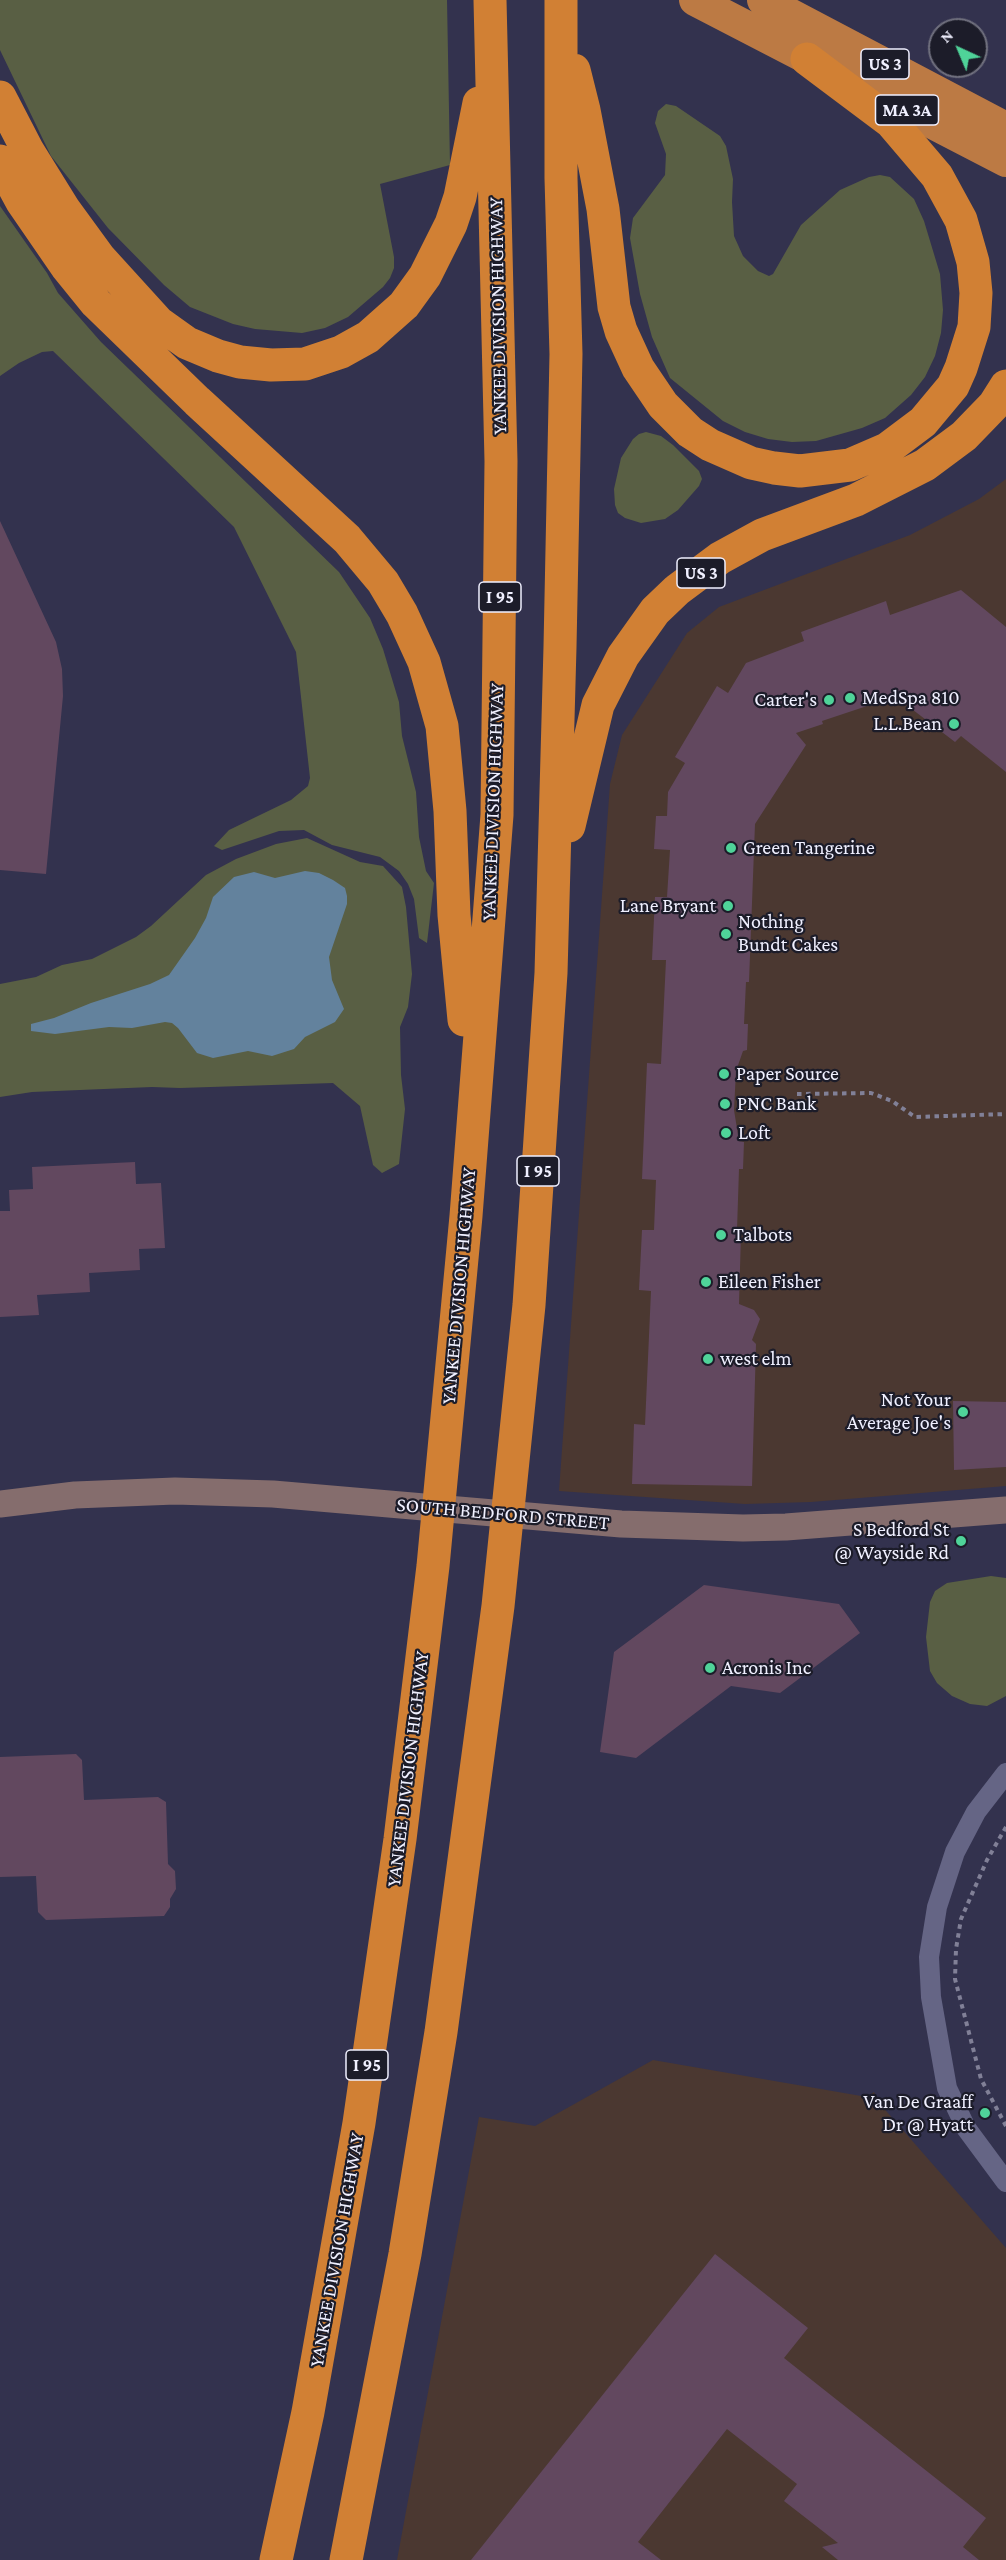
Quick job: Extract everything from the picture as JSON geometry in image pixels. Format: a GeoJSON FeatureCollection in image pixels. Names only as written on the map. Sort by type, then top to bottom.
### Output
{"type":"FeatureCollection","features":[{"type":"Feature","properties":{"kind":"highway","name":"YANKEE DIVISION HIGHWAY"},"geometry":{"type":"LineString","coordinates":[[276,2560],[308,2412],[359,2123],[400,1839],[446,1444],[496,815],[501,461],[490,0]]}},
{"type":"Feature","properties":{"kind":"highway","name":"MA 3A"},"geometry":{"type":"LineString","coordinates":[[695,0],[1006,161]]}},
{"type":"Feature","properties":{"kind":"highway","name":"US 3"},"geometry":{"type":"LineString","coordinates":[[763,0],[1006,128]]}},
{"type":"Feature","properties":{"kind":"highway"},"geometry":{"type":"LineString","coordinates":[[561,11],[599,187],[614,307],[621,331],[638,368],[663,405],[690,432],[710,445],[751,463],[800,471],[850,465],[887,449],[923,422],[953,386],[961,368],[974,327],[976,293],[973,262],[961,220],[937,176],[891,122],[807,59]]}},
{"type":"Feature","properties":{"kind":"highway","name":"I 95"},"geometry":{"type":"LineString","coordinates":[[346,2560],[405,2254],[441,2032],[502,1567],[529,1305],[551,973],[553,895],[566,354],[561,178],[561,11]]}},
{"type":"Feature","properties":{"kind":"highway"},"geometry":{"type":"LineString","coordinates":[[0,98],[28,151],[64,209],[111,272],[159,323],[187,343],[218,356],[264,365],[305,364],[341,352],[368,337],[404,305],[440,251],[460,197],[491,40]]}},
{"type":"Feature","properties":{"kind":"highway"},"geometry":{"type":"LineString","coordinates":[[0,161],[21,202],[66,267],[96,303],[196,402],[347,539],[383,582],[411,631],[436,701],[443,735],[450,811],[454,915],[462,988],[470,1154]]}},
{"type":"Feature","properties":{"kind":"highway","name":"US 3"},"geometry":{"type":"LineString","coordinates":[[553,895],[598,705],[623,656],[655,611],[677,590],[743,545],[779,528],[856,500],[925,465],[963,436],[994,405],[1006,386]]}},
{"type":"Feature","properties":{"kind":"main road","name":"SOUTH BEDFORD STREET"},"geometry":{"type":"LineString","coordinates":[[0,1504],[86,1494],[175,1491],[273,1494],[621,1524],[743,1528],[786,1527],[1006,1510]]}},
{"type":"Feature","properties":{"kind":"street"},"geometry":{"type":"LineString","coordinates":[[1006,1773],[976,1812],[955,1852],[937,1907],[929,1957],[931,1996],[947,2088],[966,2128],[1006,2182]]}},
{"type":"Feature","properties":{"kind":"path"},"geometry":{"type":"LineString","coordinates":[[796,1094],[871,1093],[892,1101],[915,1117],[1006,1114]]}},
{"type":"Feature","properties":{"kind":"path"},"geometry":{"type":"LineString","coordinates":[[1006,1827],[987,1860],[961,1919],[956,1947],[955,1979],[981,2079],[1006,2126]]}},
{"type":"Feature","properties":{"kind":"shaded area"},"geometry":{"type":"Polygon","coordinates":[[[1006,479],[1006,1486],[811,1502],[745,1504],[559,1491],[610,784],[622,735],[687,633],[719,607],[910,535],[979,499],[1006,479]]]}},
{"type":"Feature","properties":{"kind":"shaded area"},"geometry":{"type":"Polygon","coordinates":[[[653,2060],[867,2097],[874,2092],[880,2104],[1006,2248],[1006,2560],[397,2560],[479,2117],[535,2126],[653,2060]]]}},
{"type":"Feature","properties":{"kind":"green space"},"geometry":{"type":"Polygon","coordinates":[[[0,0],[447,0],[450,165],[380,184],[394,257],[394,268],[383,287],[348,317],[325,328],[302,333],[255,329],[233,324],[190,307],[164,285],[108,228],[51,156],[0,50],[0,0]]]}},
{"type":"Feature","properties":{"kind":"green space"},"geometry":{"type":"Polygon","coordinates":[[[666,104],[676,106],[720,136],[726,146],[733,179],[734,236],[743,256],[758,271],[769,276],[773,274],[801,225],[840,190],[869,177],[880,175],[890,177],[914,199],[924,221],[940,274],[943,310],[941,333],[935,356],[925,377],[911,395],[885,418],[862,428],[816,441],[792,442],[768,439],[745,432],[723,421],[670,378],[652,337],[640,294],[630,238],[633,218],[665,175],[666,154],[655,123],[658,111],[666,104]]]}},
{"type":"Feature","properties":{"kind":"green space"},"geometry":{"type":"Polygon","coordinates":[[[0,206],[47,273],[58,293],[101,342],[339,572],[370,618],[383,649],[399,702],[402,736],[416,792],[419,837],[426,871],[434,883],[427,943],[419,938],[414,899],[408,884],[399,871],[380,857],[332,845],[304,830],[279,831],[222,850],[214,846],[229,830],[291,800],[308,786],[310,778],[296,652],[234,527],[53,351],[42,352],[19,363],[0,376],[0,206]]]}},
{"type":"Feature","properties":{"kind":"green space"},"geometry":{"type":"Polygon","coordinates":[[[646,432],[661,436],[673,445],[699,471],[702,479],[699,486],[678,510],[665,519],[641,523],[618,513],[614,489],[621,458],[633,439],[646,432]]]}},
{"type":"Feature","properties":{"kind":"green space"},"geometry":{"type":"Polygon","coordinates":[[[307,838],[360,862],[383,866],[402,887],[412,974],[408,1007],[400,1027],[401,1075],[405,1109],[399,1164],[382,1173],[373,1165],[360,1106],[333,1083],[32,1092],[0,1097],[0,984],[36,977],[62,965],[92,959],[136,937],[151,926],[206,875],[236,859],[276,844],[307,838]]]}},
{"type":"Feature","properties":{"kind":"green space"},"geometry":{"type":"Polygon","coordinates":[[[991,1576],[1006,1578],[1006,1696],[987,1706],[970,1704],[952,1696],[937,1683],[930,1671],[926,1637],[930,1602],[935,1591],[947,1583],[991,1576]]]}},
{"type":"Feature","properties":{"kind":"water"},"geometry":{"type":"Polygon","coordinates":[[[305,871],[319,873],[345,888],[347,904],[329,957],[332,980],[344,1009],[335,1022],[305,1037],[294,1049],[272,1056],[248,1051],[213,1058],[197,1053],[178,1028],[172,1023],[165,1022],[132,1028],[109,1027],[55,1034],[31,1031],[31,1024],[150,984],[169,975],[195,938],[206,918],[213,897],[234,877],[254,872],[275,878],[305,871]]]}},
{"type":"Feature","properties":{"kind":"building"},"geometry":{"type":"Polygon","coordinates":[[[0,521],[56,642],[62,669],[63,696],[46,874],[0,870],[0,521]]]}},
{"type":"Feature","properties":{"kind":"building"},"geometry":{"type":"Polygon","coordinates":[[[961,590],[1006,627],[1006,772],[961,736],[955,742],[900,700],[887,704],[885,700],[822,721],[823,724],[796,733],[806,745],[755,824],[749,982],[746,982],[744,1024],[748,1024],[747,1050],[743,1051],[736,1071],[734,1110],[739,1141],[744,1142],[743,1169],[739,1169],[737,1230],[741,1233],[739,1304],[754,1310],[760,1319],[752,1340],[756,1344],[752,1486],[632,1484],[634,1424],[645,1425],[651,1291],[639,1290],[642,1230],[654,1230],[656,1180],[642,1179],[647,1063],[661,1064],[666,960],[652,960],[655,897],[667,897],[670,850],[654,849],[656,816],[667,816],[668,792],[685,763],[675,757],[717,686],[728,693],[746,663],[804,641],[801,632],[886,601],[890,615],[961,590]]]}},
{"type":"Feature","properties":{"kind":"building"},"geometry":{"type":"Polygon","coordinates":[[[135,1162],[136,1184],[161,1183],[165,1248],[139,1249],[140,1270],[89,1273],[90,1292],[37,1295],[39,1315],[0,1317],[0,1211],[10,1211],[9,1190],[33,1189],[32,1167],[135,1162]]]}},
{"type":"Feature","properties":{"kind":"building"},"geometry":{"type":"Polygon","coordinates":[[[953,1401],[1006,1402],[1006,1467],[954,1470],[953,1401]]]}},
{"type":"Feature","properties":{"kind":"building"},"geometry":{"type":"Polygon","coordinates":[[[704,1585],[839,1604],[860,1633],[780,1693],[731,1686],[636,1758],[600,1752],[614,1652],[704,1585]]]}},
{"type":"Feature","properties":{"kind":"building"},"geometry":{"type":"Polygon","coordinates":[[[76,1754],[82,1760],[84,1800],[158,1797],[166,1802],[168,1864],[175,1871],[176,1889],[170,1899],[170,1907],[164,1916],[46,1920],[38,1912],[36,1876],[0,1877],[0,1757],[76,1754]]]}},
{"type":"Feature","properties":{"kind":"building"},"geometry":{"type":"Polygon","coordinates":[[[715,2254],[808,2328],[784,2358],[986,2518],[963,2547],[979,2560],[838,2560],[822,2547],[838,2543],[784,2501],[797,2484],[727,2429],[638,2542],[661,2560],[471,2560],[715,2254]]]}},
{"type":"Feature","properties":{"kind":"place","name":"MedSpa 810"},"geometry":{"type":"Point","coordinates":[850,698]}},
{"type":"Feature","properties":{"kind":"place","name":"Carter's"},"geometry":{"type":"Point","coordinates":[829,700]}},
{"type":"Feature","properties":{"kind":"place","name":"L.L.Bean"},"geometry":{"type":"Point","coordinates":[954,724]}},
{"type":"Feature","properties":{"kind":"place","name":"Green Tangerine"},"geometry":{"type":"Point","coordinates":[731,848]}},
{"type":"Feature","properties":{"kind":"place","name":"Lane Bryant"},"geometry":{"type":"Point","coordinates":[728,906]}},
{"type":"Feature","properties":{"kind":"place","name":"Nothing Bundt Cakes"},"geometry":{"type":"Point","coordinates":[726,934]}},
{"type":"Feature","properties":{"kind":"place","name":"Paper Source"},"geometry":{"type":"Point","coordinates":[724,1074]}},
{"type":"Feature","properties":{"kind":"place","name":"PNC Bank"},"geometry":{"type":"Point","coordinates":[725,1104]}},
{"type":"Feature","properties":{"kind":"place","name":"Loft"},"geometry":{"type":"Point","coordinates":[726,1133]}},
{"type":"Feature","properties":{"kind":"place","name":"Talbots"},"geometry":{"type":"Point","coordinates":[721,1235]}},
{"type":"Feature","properties":{"kind":"place","name":"Eileen Fisher"},"geometry":{"type":"Point","coordinates":[706,1282]}},
{"type":"Feature","properties":{"kind":"place","name":"west elm"},"geometry":{"type":"Point","coordinates":[708,1359]}},
{"type":"Feature","properties":{"kind":"place","name":"Not Your Average Joe's"},"geometry":{"type":"Point","coordinates":[963,1412]}},
{"type":"Feature","properties":{"kind":"place","name":"S Bedford St @ Wayside Rd"},"geometry":{"type":"Point","coordinates":[961,1541]}},
{"type":"Feature","properties":{"kind":"place","name":"Acronis Inc"},"geometry":{"type":"Point","coordinates":[710,1668]}},
{"type":"Feature","properties":{"kind":"place","name":"Van De Graaff Dr @ Hyatt"},"geometry":{"type":"Point","coordinates":[985,2113]}}]}
